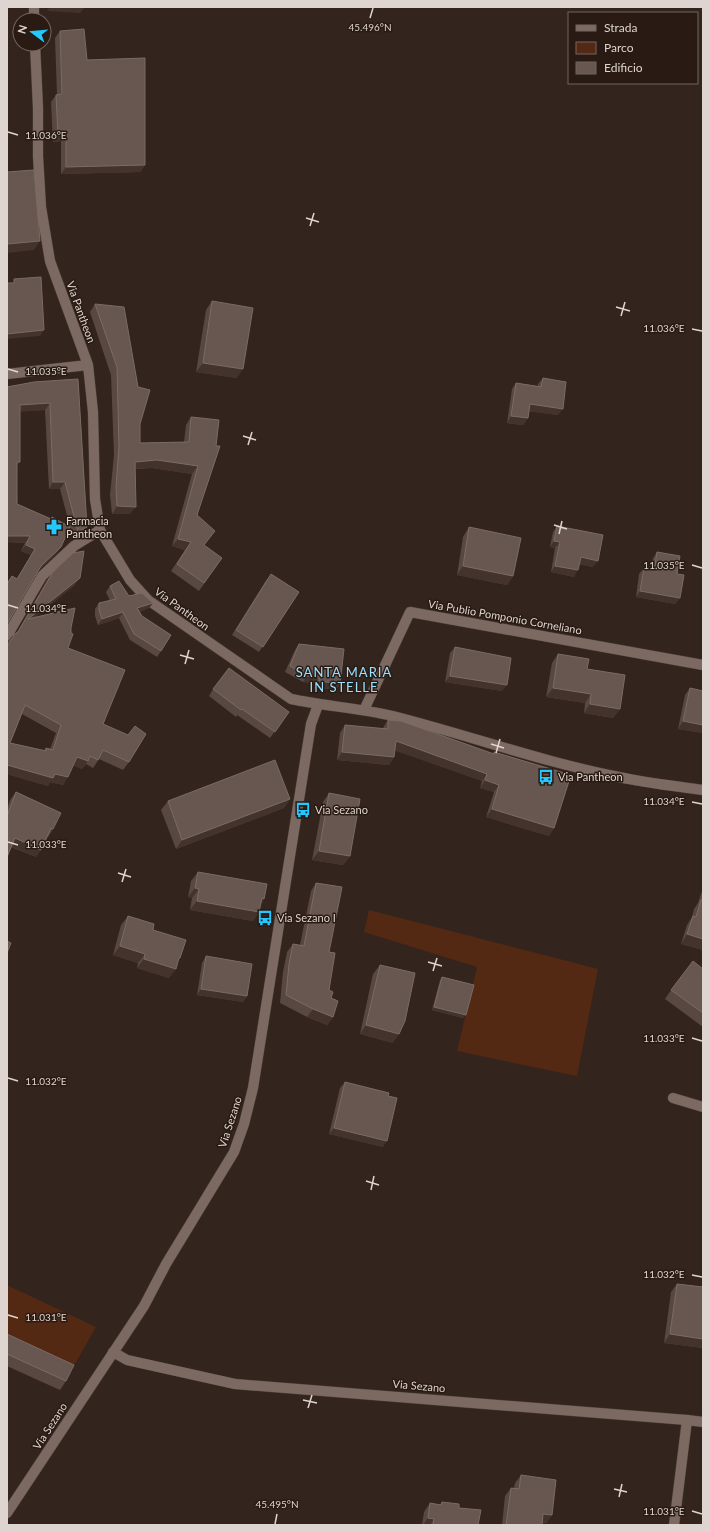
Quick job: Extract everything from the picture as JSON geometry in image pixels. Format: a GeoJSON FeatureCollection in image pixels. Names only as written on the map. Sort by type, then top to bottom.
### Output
{"type":"FeatureCollection","features":[{"type":"Feature","properties":{"kind":"street","name":"Via Pantheon"},"geometry":{"type":"LineString","coordinates":[[35,52],[41,207],[50,261],[88,365],[93,412],[95,499],[100,530],[130,580],[148,600],[280,693],[291,699],[318,705],[364,710],[392,716],[542,758],[619,777],[703,790]]}},
{"type":"Feature","properties":{"kind":"street"},"geometry":{"type":"LineString","coordinates":[[7,374],[88,365]]}},
{"type":"Feature","properties":{"kind":"street"},"geometry":{"type":"LineString","coordinates":[[7,636],[42,576],[74,546],[100,530]]}},
{"type":"Feature","properties":{"kind":"street","name":"Via Publio Pomponio Corneliano"},"geometry":{"type":"LineString","coordinates":[[364,710],[410,612],[703,666]]}},
{"type":"Feature","properties":{"kind":"street","name":"Via Sezano"},"geometry":{"type":"LineString","coordinates":[[7,1514],[144,1306],[166,1264],[234,1152],[244,1124],[259,1055],[311,724],[318,705]]}},
{"type":"Feature","properties":{"kind":"street"},"geometry":{"type":"LineString","coordinates":[[673,1098],[703,1107]]}},
{"type":"Feature","properties":{"kind":"street","name":"Via Sezano"},"geometry":{"type":"LineString","coordinates":[[113,1352],[127,1360],[235,1384],[703,1422]]}},
{"type":"Feature","properties":{"kind":"street"},"geometry":{"type":"LineString","coordinates":[[674,1525],[687,1420]]}},
{"type":"Feature","properties":{"kind":"green space"},"geometry":{"type":"Polygon","coordinates":[[[369,910],[598,969],[577,1076],[457,1051],[477,967],[364,932],[369,910]]]}},
{"type":"Feature","properties":{"kind":"green space"},"geometry":{"type":"Polygon","coordinates":[[[7,1285],[96,1327],[60,1390],[7,1366],[7,1285]]]}},
{"type":"Feature","properties":{"kind":"building"},"geometry":{"type":"Polygon","coordinates":[[[84,29],[87,60],[145,58],[145,165],[66,167],[66,134],[58,135],[56,95],[62,94],[60,31],[84,29]]]}},
{"type":"Feature","properties":{"kind":"building"},"geometry":{"type":"Polygon","coordinates":[[[34,170],[40,241],[7,244],[7,172],[34,170]]]}},
{"type":"Feature","properties":{"kind":"building"},"geometry":{"type":"Polygon","coordinates":[[[41,277],[44,330],[7,334],[7,283],[14,283],[14,279],[41,277]]]}},
{"type":"Feature","properties":{"kind":"building"},"geometry":{"type":"Polygon","coordinates":[[[212,301],[253,308],[243,369],[203,363],[212,301]]]}},
{"type":"Feature","properties":{"kind":"building"},"geometry":{"type":"Polygon","coordinates":[[[95,304],[124,307],[138,387],[150,390],[140,424],[140,443],[189,442],[191,417],[219,420],[216,446],[220,446],[197,515],[215,531],[204,545],[222,558],[204,583],[177,564],[191,542],[178,539],[198,466],[157,460],[135,462],[136,507],[117,506],[116,487],[119,447],[117,367],[95,304]]]}},
{"type":"Feature","properties":{"kind":"building"},"geometry":{"type":"Polygon","coordinates":[[[543,378],[566,382],[563,409],[530,404],[528,418],[511,416],[516,383],[541,387],[543,378]]]}},
{"type":"Feature","properties":{"kind":"building"},"geometry":{"type":"Polygon","coordinates":[[[78,379],[87,527],[78,532],[65,482],[53,482],[50,403],[20,405],[20,462],[17,462],[17,504],[51,519],[52,517],[70,527],[61,547],[41,566],[7,624],[7,584],[12,576],[17,579],[35,549],[26,545],[30,536],[7,536],[7,387],[34,382],[78,379]]]}},
{"type":"Feature","properties":{"kind":"building"},"geometry":{"type":"Polygon","coordinates":[[[557,526],[603,535],[598,561],[581,557],[578,570],[555,566],[560,542],[554,541],[557,526]]]}},
{"type":"Feature","properties":{"kind":"building"},"geometry":{"type":"Polygon","coordinates":[[[469,527],[521,538],[513,576],[463,566],[469,527]]]}},
{"type":"Feature","properties":{"kind":"building"},"geometry":{"type":"Polygon","coordinates":[[[84,551],[80,578],[28,619],[75,608],[71,628],[71,633],[73,634],[68,648],[125,670],[103,724],[128,735],[135,726],[146,734],[129,762],[103,750],[98,760],[90,756],[88,761],[77,757],[68,777],[55,774],[53,778],[7,765],[7,646],[14,636],[13,635],[18,632],[53,572],[73,553],[84,551]],[[25,705],[10,743],[46,751],[46,748],[53,750],[61,725],[25,705]]]}},
{"type":"Feature","properties":{"kind":"building"},"geometry":{"type":"Polygon","coordinates":[[[657,552],[680,556],[677,574],[684,575],[680,598],[640,591],[644,568],[654,570],[657,552]]]}},
{"type":"Feature","properties":{"kind":"building"},"geometry":{"type":"Polygon","coordinates":[[[271,574],[299,592],[263,647],[236,630],[271,574]]]}},
{"type":"Feature","properties":{"kind":"building"},"geometry":{"type":"Polygon","coordinates":[[[119,581],[129,596],[142,593],[153,603],[137,608],[142,616],[171,635],[161,651],[134,634],[123,612],[102,619],[99,610],[99,603],[116,599],[110,586],[119,581]]]}},
{"type":"Feature","properties":{"kind":"building"},"geometry":{"type":"Polygon","coordinates":[[[299,644],[344,649],[340,684],[319,681],[319,677],[307,676],[290,666],[299,644]]]}},
{"type":"Feature","properties":{"kind":"building"},"geometry":{"type":"Polygon","coordinates":[[[455,647],[511,658],[507,685],[450,676],[455,647]]]}},
{"type":"Feature","properties":{"kind":"building"},"geometry":{"type":"Polygon","coordinates":[[[558,654],[589,659],[587,669],[625,675],[620,709],[590,704],[591,694],[553,688],[558,654]]]}},
{"type":"Feature","properties":{"kind":"building"},"geometry":{"type":"Polygon","coordinates":[[[229,668],[289,712],[275,732],[242,709],[241,710],[213,689],[229,668]]]}},
{"type":"Feature","properties":{"kind":"building"},"geometry":{"type":"Polygon","coordinates":[[[690,688],[703,691],[703,725],[683,721],[690,688]]]}},
{"type":"Feature","properties":{"kind":"building"},"geometry":{"type":"Polygon","coordinates":[[[388,720],[401,721],[494,754],[494,752],[571,775],[554,828],[492,809],[499,785],[485,780],[487,774],[396,741],[394,757],[342,752],[345,725],[388,729],[388,720]]]}},
{"type":"Feature","properties":{"kind":"building"},"geometry":{"type":"Polygon","coordinates":[[[275,760],[290,799],[182,840],[168,801],[275,760]]]}},
{"type":"Feature","properties":{"kind":"building"},"geometry":{"type":"Polygon","coordinates":[[[16,792],[61,813],[53,829],[51,828],[41,850],[15,838],[7,857],[7,816],[16,792]]]}},
{"type":"Feature","properties":{"kind":"building"},"geometry":{"type":"Polygon","coordinates":[[[329,793],[360,799],[350,856],[319,851],[329,793]]]}},
{"type":"Feature","properties":{"kind":"building"},"geometry":{"type":"Polygon","coordinates":[[[198,872],[267,884],[264,899],[262,898],[259,912],[197,901],[199,889],[195,888],[198,872]]]}},
{"type":"Feature","properties":{"kind":"building"},"geometry":{"type":"Polygon","coordinates":[[[316,883],[342,887],[329,952],[335,953],[329,990],[333,992],[331,998],[338,1001],[333,1017],[313,1009],[286,995],[289,964],[293,944],[304,946],[316,883]]]}},
{"type":"Feature","properties":{"kind":"building"},"geometry":{"type":"Polygon","coordinates":[[[701,900],[703,900],[703,939],[687,934],[693,916],[696,917],[701,900]]]}},
{"type":"Feature","properties":{"kind":"building"},"geometry":{"type":"Polygon","coordinates":[[[128,916],[154,924],[153,930],[186,940],[176,969],[144,959],[145,954],[120,946],[128,916]]]}},
{"type":"Feature","properties":{"kind":"building"},"geometry":{"type":"Polygon","coordinates":[[[7,941],[11,943],[7,953],[7,941]]]}},
{"type":"Feature","properties":{"kind":"building"},"geometry":{"type":"Polygon","coordinates":[[[206,956],[252,964],[247,996],[201,989],[206,956]]]}},
{"type":"Feature","properties":{"kind":"building"},"geometry":{"type":"Polygon","coordinates":[[[693,961],[703,969],[703,1013],[671,990],[693,961]]]}},
{"type":"Feature","properties":{"kind":"building"},"geometry":{"type":"Polygon","coordinates":[[[380,965],[415,973],[405,1021],[399,1034],[366,1025],[380,965]]]}},
{"type":"Feature","properties":{"kind":"building"},"geometry":{"type":"Polygon","coordinates":[[[442,977],[474,985],[466,1015],[434,1007],[442,977]]]}},
{"type":"Feature","properties":{"kind":"building"},"geometry":{"type":"Polygon","coordinates":[[[345,1082],[389,1093],[388,1096],[397,1098],[387,1141],[334,1128],[345,1082]]]}},
{"type":"Feature","properties":{"kind":"building"},"geometry":{"type":"Polygon","coordinates":[[[677,1284],[703,1287],[703,1339],[670,1334],[677,1284]]]}},
{"type":"Feature","properties":{"kind":"building"},"geometry":{"type":"Polygon","coordinates":[[[7,1334],[74,1365],[66,1381],[7,1354],[7,1334]]]}},
{"type":"Feature","properties":{"kind":"building"},"geometry":{"type":"Polygon","coordinates":[[[521,1475],[556,1480],[552,1515],[543,1514],[542,1525],[506,1525],[511,1488],[519,1489],[521,1475]]]}},
{"type":"Feature","properties":{"kind":"building"},"geometry":{"type":"Polygon","coordinates":[[[442,1502],[459,1504],[459,1508],[481,1510],[478,1525],[433,1525],[434,1519],[428,1518],[430,1503],[441,1505],[442,1502]]]}},
{"type":"Feature","properties":{"kind":"place","name":"Farmacia Pantheon"},"geometry":{"type":"Point","coordinates":[54,527]}},
{"type":"Feature","properties":{"kind":"place","name":"Via Pantheon"},"geometry":{"type":"Point","coordinates":[546,777]}},
{"type":"Feature","properties":{"kind":"place","name":"Via Sezano"},"geometry":{"type":"Point","coordinates":[303,810]}},
{"type":"Feature","properties":{"kind":"place","name":"Via Sezano I"},"geometry":{"type":"Point","coordinates":[265,918]}},
{"type":"Feature","properties":{"kind":"district","name":"SANTA MARIA IN STELLE"},"geometry":{"type":"Point","coordinates":[344,680]}}]}
